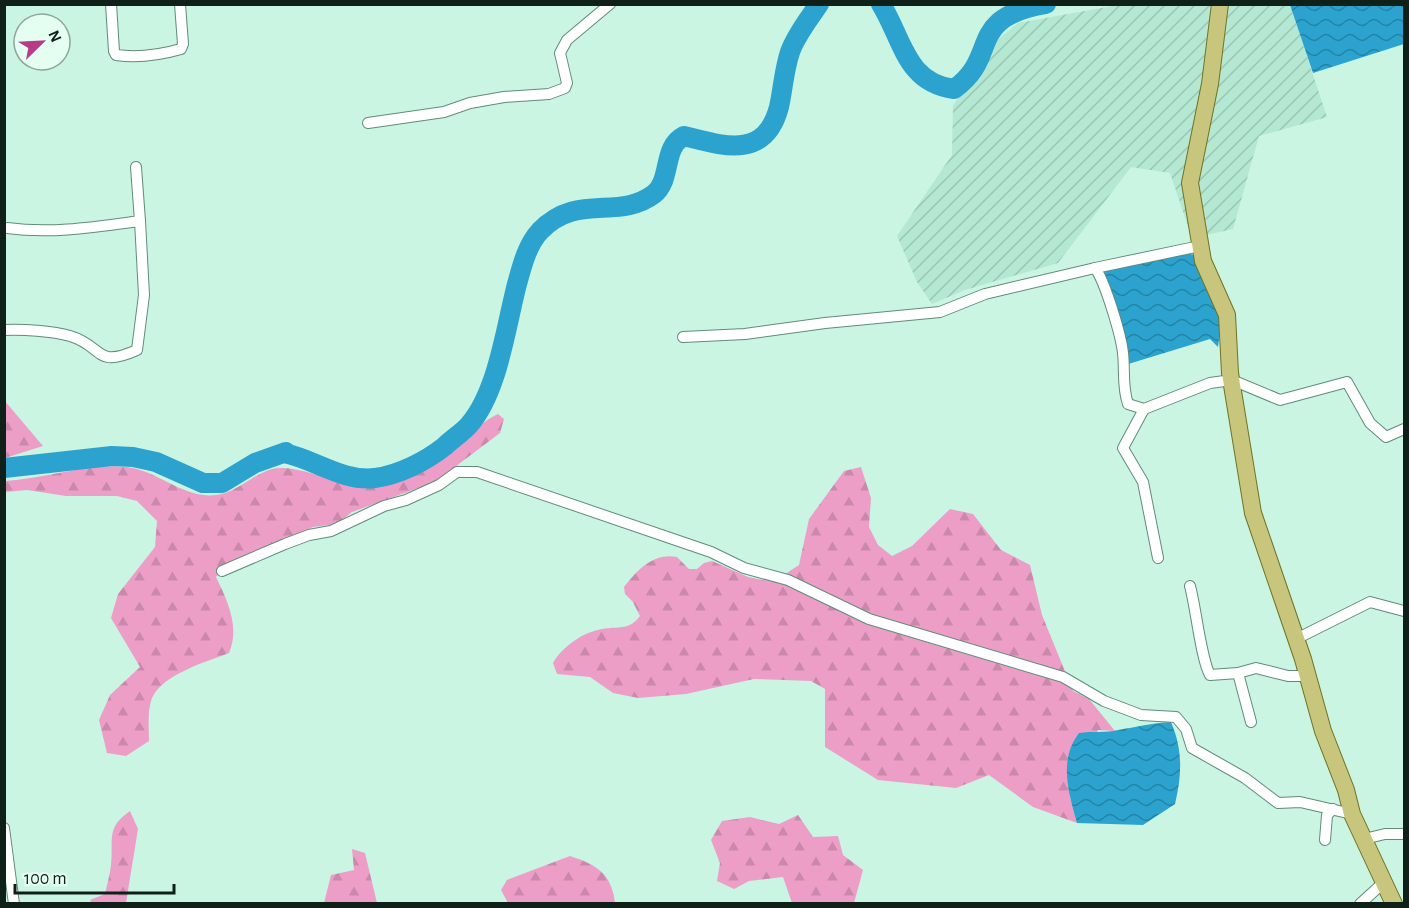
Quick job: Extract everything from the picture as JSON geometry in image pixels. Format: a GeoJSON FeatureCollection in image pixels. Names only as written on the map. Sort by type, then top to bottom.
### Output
{"type":"FeatureCollection","features":[{"type":"Feature","properties":{"kind":"main road"},"geometry":{"type":"LineString","coordinates":[[1220,4],[1218,38],[1190,183],[1200,246],[1203,261],[1227,315],[1232,380],[1253,513],[1352,814],[1394,903]]}},
{"type":"Feature","properties":{"kind":"street"},"geometry":{"type":"LineString","coordinates":[[111,4],[114,51],[116,55],[133,57],[181,49],[183,44],[180,4]]}},
{"type":"Feature","properties":{"kind":"street"},"geometry":{"type":"LineString","coordinates":[[368,123],[444,112],[470,103],[504,97],[558,91],[567,83],[560,53],[567,40],[610,4]]}},
{"type":"Feature","properties":{"kind":"street"},"geometry":{"type":"LineString","coordinates":[[4,330],[69,336],[82,341],[102,357],[116,359],[136,350],[144,295],[136,167]]}},
{"type":"Feature","properties":{"kind":"street"},"geometry":{"type":"LineString","coordinates":[[7,228],[35,231],[140,221]]}},
{"type":"Feature","properties":{"kind":"street"},"geometry":{"type":"LineString","coordinates":[[683,337],[745,334],[825,323],[939,312],[985,294],[1200,246]]}},
{"type":"Feature","properties":{"kind":"street"},"geometry":{"type":"LineString","coordinates":[[1095,268],[1102,278],[1111,313],[1118,327],[1123,354],[1123,390],[1128,404],[1144,409],[1210,383],[1232,380],[1280,400],[1347,382],[1370,423],[1386,437],[1404,429]]}},
{"type":"Feature","properties":{"kind":"street"},"geometry":{"type":"LineString","coordinates":[[1144,409],[1123,448],[1143,482],[1158,558]]}},
{"type":"Feature","properties":{"kind":"street"},"geometry":{"type":"LineString","coordinates":[[222,571],[285,544],[309,535],[331,531],[384,506],[406,500],[439,485],[457,472],[477,472],[711,552],[744,568],[788,580],[869,619],[1063,677],[1104,701],[1141,715],[1176,717],[1186,729],[1192,748],[1245,778],[1278,803],[1300,802],[1352,814]]}},
{"type":"Feature","properties":{"kind":"street"},"geometry":{"type":"LineString","coordinates":[[1190,586],[1202,640],[1204,665],[1210,675],[1238,673],[1256,668],[1288,676],[1308,676]]}},
{"type":"Feature","properties":{"kind":"street"},"geometry":{"type":"LineString","coordinates":[[1296,639],[1370,602],[1404,610]]}},
{"type":"Feature","properties":{"kind":"street"},"geometry":{"type":"LineString","coordinates":[[1238,673],[1251,722]]}},
{"type":"Feature","properties":{"kind":"street"},"geometry":{"type":"LineString","coordinates":[[1325,840],[1327,815],[1333,809]]}},
{"type":"Feature","properties":{"kind":"street"},"geometry":{"type":"LineString","coordinates":[[4,828],[14,903]]}},
{"type":"Feature","properties":{"kind":"street"},"geometry":{"type":"LineString","coordinates":[[1364,839],[1385,834],[1404,834]]}},
{"type":"Feature","properties":{"kind":"street"},"geometry":{"type":"LineString","coordinates":[[1360,903],[1383,883]]}},
{"type":"Feature","properties":{"kind":"shaded area"},"geometry":{"type":"Polygon","coordinates":[[[1118,5],[1290,5],[1327,117],[1259,136],[1233,229],[1192,238],[1170,173],[1131,167],[1058,263],[965,290],[932,304],[917,282],[897,236],[952,155],[953,106],[995,42],[1018,23],[1118,5]]]}},
{"type":"Feature","properties":{"kind":"green space"},"geometry":{"type":"Polygon","coordinates":[[[4,400],[43,446],[5,458],[4,400]]]}},
{"type":"Feature","properties":{"kind":"green space"},"geometry":{"type":"Polygon","coordinates":[[[498,414],[504,419],[500,433],[435,482],[352,512],[337,524],[313,527],[225,565],[216,577],[233,624],[229,653],[197,665],[165,682],[150,703],[149,741],[126,756],[107,753],[99,720],[110,695],[140,667],[111,618],[118,594],[155,547],[157,521],[137,501],[117,496],[66,496],[27,490],[5,492],[5,481],[111,466],[138,469],[181,489],[204,495],[225,493],[266,471],[283,468],[357,485],[369,485],[401,477],[432,463],[451,452],[482,424],[498,414]]]}},
{"type":"Feature","properties":{"kind":"green space"},"geometry":{"type":"Polygon","coordinates":[[[861,467],[871,498],[869,527],[878,545],[892,556],[912,546],[950,509],[973,514],[1001,550],[1030,565],[1042,615],[1073,691],[1089,699],[1115,731],[1098,730],[1070,797],[1077,823],[1033,807],[989,775],[956,788],[878,780],[825,747],[825,689],[811,681],[754,679],[686,694],[638,698],[613,693],[590,677],[557,674],[553,663],[574,641],[588,633],[627,626],[636,621],[640,616],[633,602],[625,594],[624,587],[640,569],[654,560],[661,557],[677,557],[689,569],[697,569],[704,563],[712,561],[748,577],[773,582],[799,565],[809,519],[844,471],[861,467]]]}},
{"type":"Feature","properties":{"kind":"green space"},"geometry":{"type":"Polygon","coordinates":[[[130,811],[138,829],[126,903],[92,903],[90,900],[105,894],[111,869],[112,835],[117,823],[130,811]]]}},
{"type":"Feature","properties":{"kind":"green space"},"geometry":{"type":"Polygon","coordinates":[[[798,815],[813,837],[838,836],[843,855],[863,870],[854,903],[792,903],[783,877],[749,881],[734,889],[717,881],[720,863],[711,840],[722,821],[750,817],[779,824],[798,815]]]}},
{"type":"Feature","properties":{"kind":"green space"},"geometry":{"type":"Polygon","coordinates":[[[352,849],[365,853],[377,903],[324,903],[331,875],[354,870],[352,849]]]}},
{"type":"Feature","properties":{"kind":"green space"},"geometry":{"type":"Polygon","coordinates":[[[570,856],[595,867],[606,877],[615,903],[508,903],[501,890],[507,880],[570,856]]]}},
{"type":"Feature","properties":{"kind":"water"},"geometry":{"type":"Polygon","coordinates":[[[1290,5],[1404,5],[1404,44],[1313,73],[1290,5]]]}},
{"type":"Feature","properties":{"kind":"water"},"geometry":{"type":"Polygon","coordinates":[[[1184,252],[1194,255],[1223,309],[1218,347],[1210,339],[1125,365],[1116,313],[1104,272],[1108,268],[1184,252]]]}},
{"type":"Feature","properties":{"kind":"water"},"geometry":{"type":"Polygon","coordinates":[[[1171,722],[1178,743],[1180,763],[1175,804],[1143,825],[1077,823],[1069,789],[1067,766],[1073,743],[1079,733],[1113,731],[1171,722]]]}},
{"type":"Feature","properties":{"kind":"waterway"},"geometry":{"type":"LineString","coordinates":[[4,468],[112,456],[133,457],[156,462],[203,483],[222,483],[255,463],[286,452],[284,453],[340,473],[363,478],[393,474],[421,462],[438,452],[463,431],[479,411],[500,358],[523,263],[528,249],[540,231],[554,219],[569,213],[583,209],[626,206],[640,202],[654,194],[663,181],[673,148],[684,136],[714,143],[741,145],[753,142],[764,135],[773,124],[779,107],[790,52],[803,27],[819,4]]}},
{"type":"Feature","properties":{"kind":"waterway"},"geometry":{"type":"LineString","coordinates":[[881,4],[901,45],[916,69],[925,78],[938,85],[954,89],[977,64],[993,28],[1020,10],[1046,4]]}}]}
